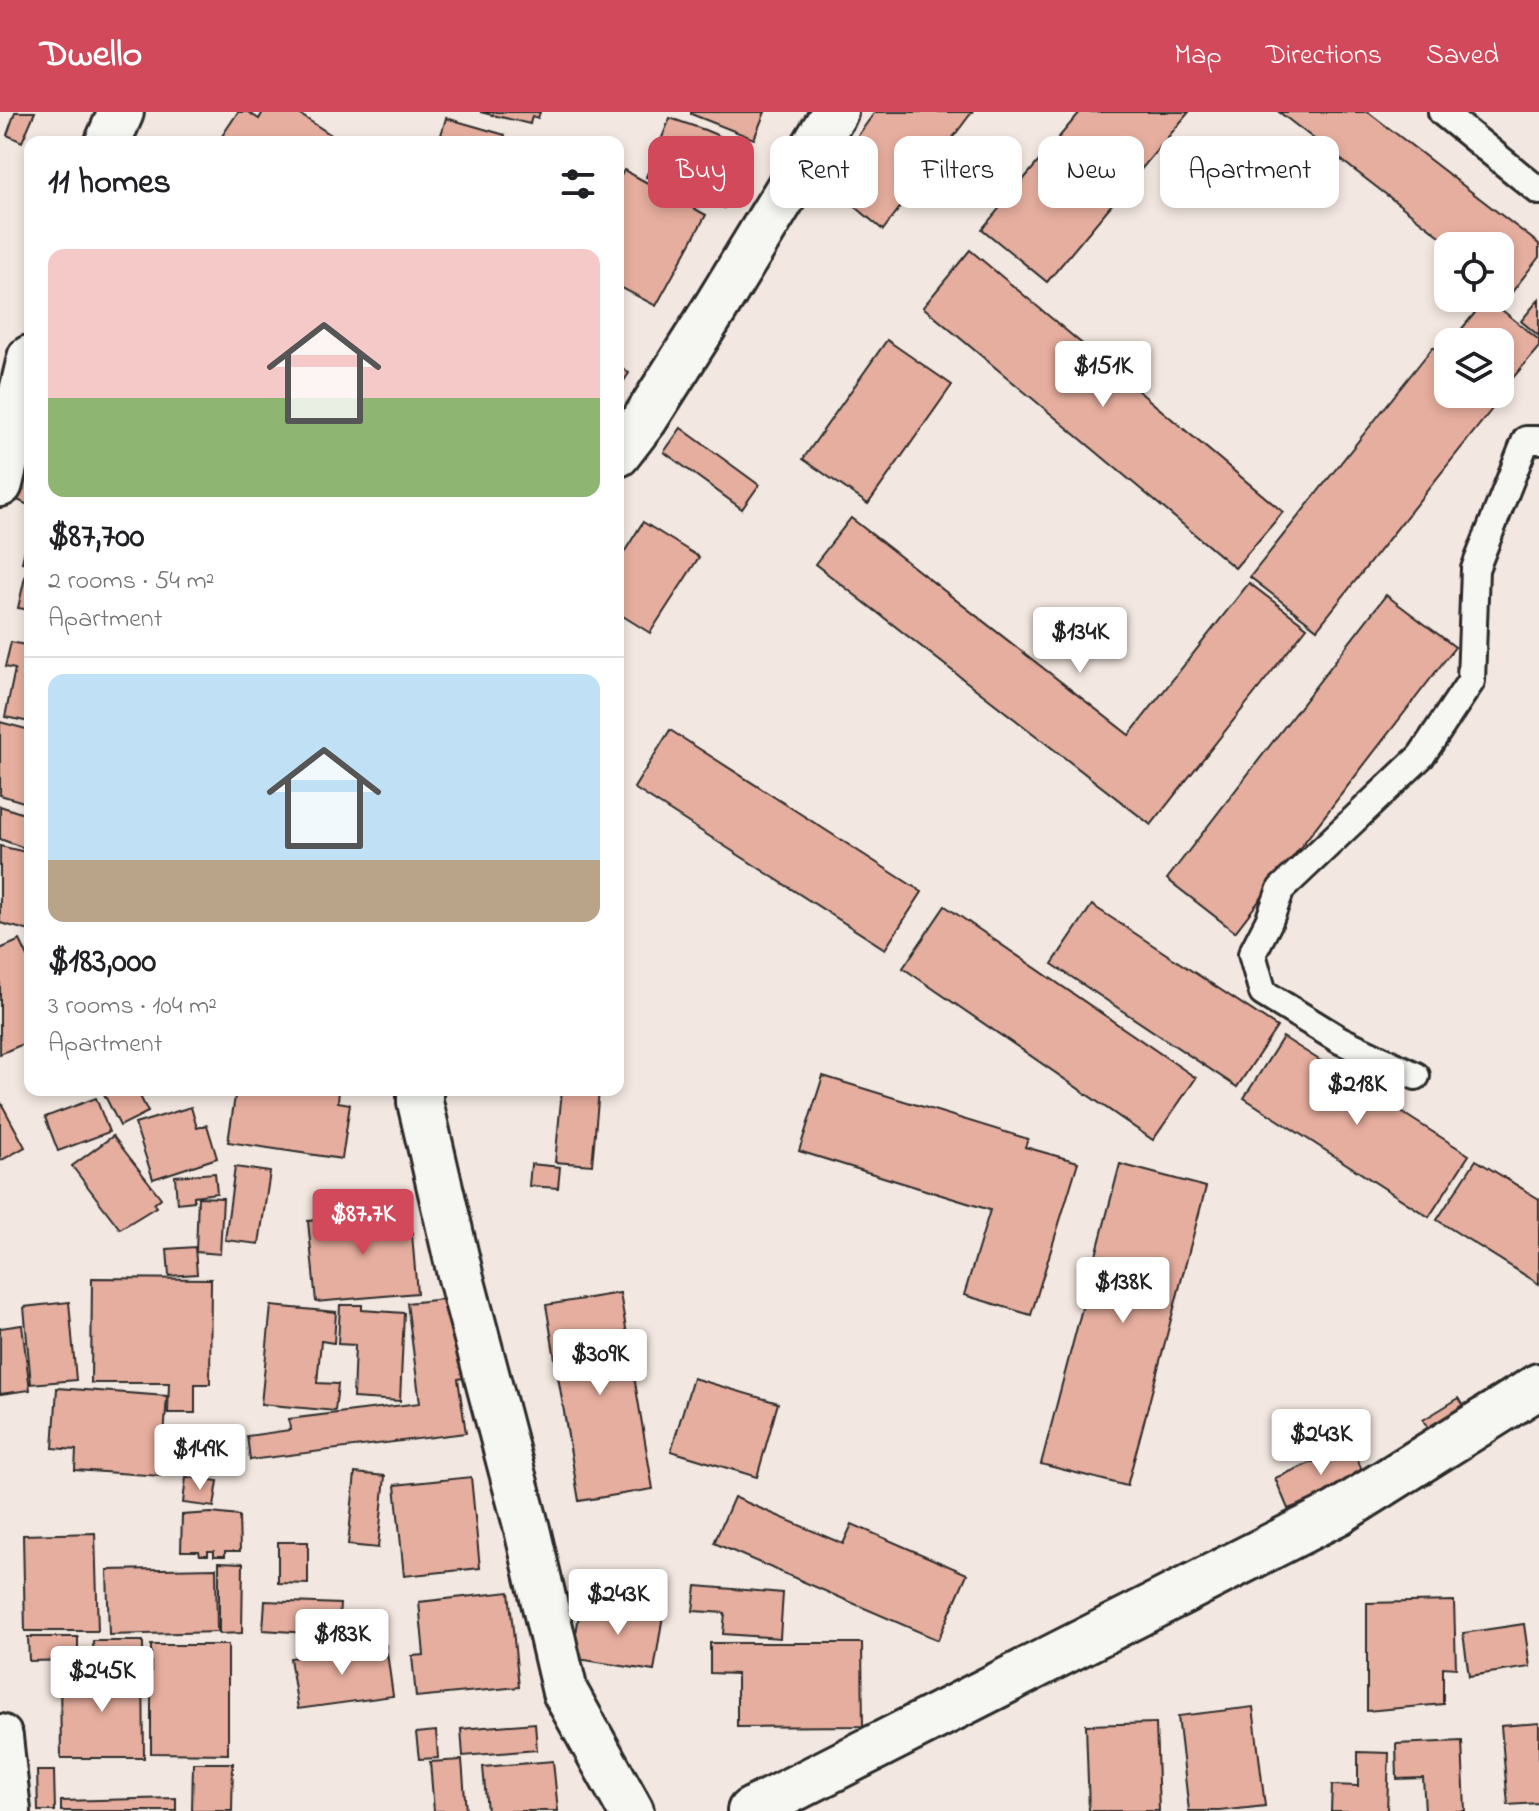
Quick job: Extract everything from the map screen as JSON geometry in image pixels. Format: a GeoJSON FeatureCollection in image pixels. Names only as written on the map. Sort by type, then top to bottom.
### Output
{"type":"FeatureCollection","features":[{"type":"Feature","properties":{"kind":"street"},"geometry":{"type":"LineString","coordinates":[[111,136],[121,112]]}},
{"type":"Feature","properties":{"kind":"street"},"geometry":{"type":"LineString","coordinates":[[624,446],[645,419],[716,307],[835,112]]}},
{"type":"Feature","properties":{"kind":"street"},"geometry":{"type":"LineString","coordinates":[[0,484],[24,383]]}},
{"type":"Feature","properties":{"kind":"street"},"geometry":{"type":"LineString","coordinates":[[420,1096],[460,1274],[527,1529],[565,1692],[631,1811]]}},
{"type":"Feature","properties":{"kind":"street"},"geometry":{"type":"LineString","coordinates":[[750,1811],[1337,1513],[1539,1386]]}},
{"type":"Feature","properties":{"kind":"street"},"geometry":{"type":"LineString","coordinates":[[0,1737],[8,1811]]}},
{"type":"Feature","properties":{"kind":"lane"},"geometry":{"type":"LineString","coordinates":[[1442,112],[1539,191]]}},
{"type":"Feature","properties":{"kind":"lane"},"geometry":{"type":"LineString","coordinates":[[1416,1076],[1340,1040],[1263,993],[1252,954],[1281,889],[1421,756],[1471,681],[1475,569],[1526,440],[1539,440]]}},
{"type":"Feature","properties":{"kind":"building"},"geometry":{"type":"Polygon","coordinates":[[[15,112],[35,112],[22,142],[7,135],[15,112]]]}},
{"type":"Feature","properties":{"kind":"building"},"geometry":{"type":"Polygon","coordinates":[[[238,112],[248,112],[259,119],[263,112],[296,112],[333,136],[222,136],[238,112]]]}},
{"type":"Feature","properties":{"kind":"building"},"geometry":{"type":"Polygon","coordinates":[[[480,112],[540,112],[538,118],[532,116],[530,124],[480,112]]]}},
{"type":"Feature","properties":{"kind":"building"},"geometry":{"type":"Polygon","coordinates":[[[765,112],[754,139],[754,136],[746,136],[691,114],[765,112]]]}},
{"type":"Feature","properties":{"kind":"building"},"geometry":{"type":"Polygon","coordinates":[[[875,112],[972,112],[954,136],[894,136],[894,208],[900,208],[883,230],[857,208],[878,208],[878,136],[858,136],[875,112]]]}},
{"type":"Feature","properties":{"kind":"building"},"geometry":{"type":"Polygon","coordinates":[[[1080,112],[1189,112],[1169,136],[1160,136],[1160,147],[1144,166],[1144,136],[1060,136],[1080,112]]]}},
{"type":"Feature","properties":{"kind":"building"},"geometry":{"type":"Polygon","coordinates":[[[1279,112],[1368,112],[1539,244],[1539,257],[1514,289],[1514,232],[1435,232],[1339,158],[1339,136],[1310,136],[1279,112]]]}},
{"type":"Feature","properties":{"kind":"building"},"geometry":{"type":"Polygon","coordinates":[[[446,118],[505,135],[505,136],[441,136],[446,118]]]}},
{"type":"Feature","properties":{"kind":"building"},"geometry":{"type":"Polygon","coordinates":[[[670,118],[719,136],[663,136],[670,118]]]}},
{"type":"Feature","properties":{"kind":"building"},"geometry":{"type":"Polygon","coordinates":[[[1038,162],[1038,208],[1109,208],[1047,282],[982,229],[1000,208],[1022,208],[1022,181],[1038,162]]]}},
{"type":"Feature","properties":{"kind":"building"},"geometry":{"type":"Polygon","coordinates":[[[624,170],[648,183],[648,208],[693,208],[706,215],[656,306],[624,289],[624,170]]]}},
{"type":"Feature","properties":{"kind":"building"},"geometry":{"type":"Polygon","coordinates":[[[970,250],[1283,512],[1235,568],[923,307],[970,250]]]}},
{"type":"Feature","properties":{"kind":"building"},"geometry":{"type":"Polygon","coordinates":[[[1539,299],[1539,336],[1521,321],[1539,299]]]}},
{"type":"Feature","properties":{"kind":"building"},"geometry":{"type":"Polygon","coordinates":[[[1476,312],[1504,312],[1539,340],[1539,347],[1514,376],[1514,328],[1462,328],[1476,312]]]}},
{"type":"Feature","properties":{"kind":"building"},"geometry":{"type":"Polygon","coordinates":[[[887,340],[952,385],[868,504],[803,459],[887,340]]]}},
{"type":"Feature","properties":{"kind":"building"},"geometry":{"type":"Polygon","coordinates":[[[1433,347],[1434,408],[1493,408],[1317,629],[1250,577],[1433,347]]]}},
{"type":"Feature","properties":{"kind":"building"},"geometry":{"type":"Polygon","coordinates":[[[681,428],[759,485],[742,509],[664,452],[681,428]]]}},
{"type":"Feature","properties":{"kind":"building"},"geometry":{"type":"Polygon","coordinates":[[[24,453],[24,503],[7,495],[24,453]]]}},
{"type":"Feature","properties":{"kind":"building"},"geometry":{"type":"Polygon","coordinates":[[[851,518],[1129,735],[1249,583],[1307,627],[1151,825],[815,564],[851,518]]]}},
{"type":"Feature","properties":{"kind":"building"},"geometry":{"type":"Polygon","coordinates":[[[643,522],[699,557],[650,633],[624,617],[624,552],[643,522]]]}},
{"type":"Feature","properties":{"kind":"building"},"geometry":{"type":"Polygon","coordinates":[[[24,582],[24,609],[18,608],[24,582]]]}},
{"type":"Feature","properties":{"kind":"building"},"geometry":{"type":"Polygon","coordinates":[[[1386,595],[1455,647],[1235,932],[1167,879],[1386,595]]]}},
{"type":"Feature","properties":{"kind":"building"},"geometry":{"type":"Polygon","coordinates":[[[11,642],[24,645],[24,721],[5,717],[15,669],[5,667],[11,642]]]}},
{"type":"Feature","properties":{"kind":"building"},"geometry":{"type":"Polygon","coordinates":[[[0,722],[24,728],[24,802],[0,795],[0,722]]]}},
{"type":"Feature","properties":{"kind":"building"},"geometry":{"type":"Polygon","coordinates":[[[670,730],[922,892],[885,949],[634,788],[670,730]]]}},
{"type":"Feature","properties":{"kind":"building"},"geometry":{"type":"Polygon","coordinates":[[[0,806],[24,814],[24,848],[0,839],[0,806]]]}},
{"type":"Feature","properties":{"kind":"building"},"geometry":{"type":"Polygon","coordinates":[[[0,846],[24,852],[24,929],[0,923],[0,846]]]}},
{"type":"Feature","properties":{"kind":"building"},"geometry":{"type":"Polygon","coordinates":[[[1092,905],[1277,1027],[1237,1087],[1052,964],[1092,905]]]}},
{"type":"Feature","properties":{"kind":"building"},"geometry":{"type":"Polygon","coordinates":[[[945,906],[1196,1078],[1153,1140],[903,968],[945,906]]]}},
{"type":"Feature","properties":{"kind":"building"},"geometry":{"type":"Polygon","coordinates":[[[20,940],[24,948],[24,1044],[0,1054],[0,949],[20,940]]]}},
{"type":"Feature","properties":{"kind":"building"},"geometry":{"type":"Polygon","coordinates":[[[1283,1037],[1469,1155],[1429,1217],[1244,1098],[1283,1037]]]}},
{"type":"Feature","properties":{"kind":"building"},"geometry":{"type":"Polygon","coordinates":[[[823,1076],[1028,1139],[1025,1147],[1078,1162],[1031,1315],[964,1295],[990,1210],[799,1151],[823,1076]]]}},
{"type":"Feature","properties":{"kind":"building"},"geometry":{"type":"Polygon","coordinates":[[[105,1096],[140,1096],[148,1112],[120,1126],[105,1096]]]}},
{"type":"Feature","properties":{"kind":"building"},"geometry":{"type":"Polygon","coordinates":[[[235,1096],[338,1096],[338,1102],[350,1104],[342,1159],[228,1142],[235,1096]]]}},
{"type":"Feature","properties":{"kind":"building"},"geometry":{"type":"Polygon","coordinates":[[[561,1096],[598,1096],[592,1165],[555,1162],[561,1096]]]}},
{"type":"Feature","properties":{"kind":"building"},"geometry":{"type":"Polygon","coordinates":[[[96,1098],[109,1132],[58,1151],[45,1117],[96,1098]]]}},
{"type":"Feature","properties":{"kind":"building"},"geometry":{"type":"Polygon","coordinates":[[[0,1101],[25,1147],[0,1161],[0,1101]]]}},
{"type":"Feature","properties":{"kind":"building"},"geometry":{"type":"Polygon","coordinates":[[[191,1107],[197,1128],[207,1125],[217,1158],[153,1179],[135,1124],[191,1107]]]}},
{"type":"Feature","properties":{"kind":"building"},"geometry":{"type":"Polygon","coordinates":[[[113,1136],[161,1198],[154,1204],[156,1207],[120,1229],[72,1166],[113,1136]]]}},
{"type":"Feature","properties":{"kind":"building"},"geometry":{"type":"Polygon","coordinates":[[[1476,1160],[1539,1199],[1539,1284],[1437,1220],[1476,1160]]]}},
{"type":"Feature","properties":{"kind":"building"},"geometry":{"type":"Polygon","coordinates":[[[531,1164],[560,1167],[558,1188],[529,1186],[531,1164]]]}},
{"type":"Feature","properties":{"kind":"building"},"geometry":{"type":"Polygon","coordinates":[[[1120,1164],[1206,1187],[1127,1486],[1041,1464],[1120,1164]]]}},
{"type":"Feature","properties":{"kind":"building"},"geometry":{"type":"Polygon","coordinates":[[[235,1167],[270,1172],[259,1244],[225,1240],[235,1167]]]}},
{"type":"Feature","properties":{"kind":"building"},"geometry":{"type":"Polygon","coordinates":[[[215,1173],[217,1193],[194,1196],[194,1201],[177,1203],[175,1176],[215,1173]]]}},
{"type":"Feature","properties":{"kind":"building"},"geometry":{"type":"Polygon","coordinates":[[[198,1197],[223,1198],[220,1254],[196,1252],[198,1197]]]}},
{"type":"Feature","properties":{"kind":"building"},"geometry":{"type":"Polygon","coordinates":[[[410,1211],[417,1293],[316,1302],[308,1221],[410,1211]]]}},
{"type":"Feature","properties":{"kind":"building"},"geometry":{"type":"Polygon","coordinates":[[[195,1247],[197,1274],[169,1276],[167,1249],[195,1247]]]}},
{"type":"Feature","properties":{"kind":"building"},"geometry":{"type":"Polygon","coordinates":[[[92,1278],[211,1279],[210,1384],[195,1384],[195,1413],[168,1413],[169,1383],[91,1383],[92,1278]]]}},
{"type":"Feature","properties":{"kind":"building"},"geometry":{"type":"Polygon","coordinates":[[[620,1293],[653,1489],[579,1501],[546,1305],[620,1293]]]}},
{"type":"Feature","properties":{"kind":"building"},"geometry":{"type":"Polygon","coordinates":[[[453,1298],[463,1378],[458,1379],[466,1433],[250,1460],[247,1436],[290,1430],[289,1419],[420,1403],[407,1303],[453,1298]]]}},
{"type":"Feature","properties":{"kind":"building"},"geometry":{"type":"Polygon","coordinates":[[[69,1302],[76,1380],[31,1384],[24,1307],[69,1302]]]}},
{"type":"Feature","properties":{"kind":"building"},"geometry":{"type":"Polygon","coordinates":[[[340,1305],[362,1305],[362,1310],[404,1313],[400,1401],[353,1398],[355,1345],[338,1344],[340,1305]]]}},
{"type":"Feature","properties":{"kind":"building"},"geometry":{"type":"Polygon","coordinates":[[[271,1306],[336,1312],[334,1343],[321,1341],[317,1383],[338,1384],[335,1411],[261,1404],[271,1306]]]}},
{"type":"Feature","properties":{"kind":"building"},"geometry":{"type":"Polygon","coordinates":[[[22,1325],[30,1390],[0,1394],[0,1328],[22,1325]]]}},
{"type":"Feature","properties":{"kind":"building"},"geometry":{"type":"Polygon","coordinates":[[[693,1378],[778,1403],[757,1477],[671,1451],[693,1378]]]}},
{"type":"Feature","properties":{"kind":"building"},"geometry":{"type":"Polygon","coordinates":[[[57,1388],[167,1396],[161,1476],[75,1470],[76,1450],[53,1448],[57,1388]]]}},
{"type":"Feature","properties":{"kind":"building"},"geometry":{"type":"Polygon","coordinates":[[[1459,1398],[1471,1417],[1435,1439],[1423,1420],[1459,1398]]]}},
{"type":"Feature","properties":{"kind":"building"},"geometry":{"type":"Polygon","coordinates":[[[1350,1443],[1366,1479],[1288,1509],[1275,1478],[1350,1443]]]}},
{"type":"Feature","properties":{"kind":"building"},"geometry":{"type":"Polygon","coordinates":[[[355,1473],[385,1476],[378,1548],[348,1545],[355,1473]]]}},
{"type":"Feature","properties":{"kind":"building"},"geometry":{"type":"Polygon","coordinates":[[[186,1477],[218,1481],[214,1507],[183,1503],[186,1477]]]}},
{"type":"Feature","properties":{"kind":"building"},"geometry":{"type":"Polygon","coordinates":[[[471,1477],[480,1568],[404,1576],[395,1485],[471,1477]]]}},
{"type":"Feature","properties":{"kind":"building"},"geometry":{"type":"Polygon","coordinates":[[[734,1497],[843,1544],[852,1524],[967,1574],[938,1640],[714,1543],[734,1497]]]}},
{"type":"Feature","properties":{"kind":"building"},"geometry":{"type":"Polygon","coordinates":[[[211,1513],[239,1516],[240,1551],[225,1551],[225,1556],[214,1556],[214,1551],[200,1555],[199,1551],[181,1551],[182,1515],[211,1513]]]}},
{"type":"Feature","properties":{"kind":"building"},"geometry":{"type":"Polygon","coordinates":[[[95,1533],[98,1631],[25,1631],[23,1535],[95,1533]]]}},
{"type":"Feature","properties":{"kind":"building"},"geometry":{"type":"Polygon","coordinates":[[[278,1542],[308,1542],[308,1584],[278,1583],[278,1542]]]}},
{"type":"Feature","properties":{"kind":"building"},"geometry":{"type":"Polygon","coordinates":[[[219,1562],[243,1563],[242,1633],[219,1634],[219,1562]]]}},
{"type":"Feature","properties":{"kind":"building"},"geometry":{"type":"Polygon","coordinates":[[[216,1568],[217,1632],[109,1635],[107,1570],[216,1568]]]}},
{"type":"Feature","properties":{"kind":"building"},"geometry":{"type":"Polygon","coordinates":[[[696,1586],[783,1593],[780,1638],[723,1634],[725,1613],[693,1611],[696,1586]]]}},
{"type":"Feature","properties":{"kind":"building"},"geometry":{"type":"Polygon","coordinates":[[[509,1592],[519,1687],[416,1697],[412,1656],[424,1655],[419,1602],[509,1592]]]}},
{"type":"Feature","properties":{"kind":"building"},"geometry":{"type":"Polygon","coordinates":[[[265,1601],[340,1604],[338,1635],[263,1630],[265,1601]]]}},
{"type":"Feature","properties":{"kind":"building"},"geometry":{"type":"Polygon","coordinates":[[[1454,1601],[1456,1668],[1443,1667],[1443,1704],[1367,1711],[1367,1603],[1454,1601]]]}},
{"type":"Feature","properties":{"kind":"building"},"geometry":{"type":"Polygon","coordinates":[[[581,1603],[663,1615],[654,1671],[572,1658],[581,1603]]]}},
{"type":"Feature","properties":{"kind":"building"},"geometry":{"type":"Polygon","coordinates":[[[1524,1624],[1530,1667],[1469,1676],[1463,1633],[1524,1624]]]}},
{"type":"Feature","properties":{"kind":"building"},"geometry":{"type":"Polygon","coordinates":[[[28,1637],[78,1637],[78,1660],[29,1661],[28,1637]]]}},
{"type":"Feature","properties":{"kind":"building"},"geometry":{"type":"Polygon","coordinates":[[[93,1641],[143,1641],[143,1668],[94,1668],[93,1641]]]}},
{"type":"Feature","properties":{"kind":"building"},"geometry":{"type":"Polygon","coordinates":[[[710,1643],[862,1643],[863,1726],[737,1727],[737,1674],[710,1673],[710,1643]]]}},
{"type":"Feature","properties":{"kind":"building"},"geometry":{"type":"Polygon","coordinates":[[[151,1645],[228,1645],[228,1754],[151,1753],[151,1645]]]}},
{"type":"Feature","properties":{"kind":"building"},"geometry":{"type":"Polygon","coordinates":[[[386,1645],[393,1696],[298,1709],[290,1658],[386,1645]]]}},
{"type":"Feature","properties":{"kind":"building"},"geometry":{"type":"Polygon","coordinates":[[[143,1670],[144,1758],[61,1758],[60,1671],[143,1670]]]}},
{"type":"Feature","properties":{"kind":"building"},"geometry":{"type":"Polygon","coordinates":[[[1253,1707],[1265,1806],[1189,1811],[1178,1716],[1253,1707]]]}},
{"type":"Feature","properties":{"kind":"building"},"geometry":{"type":"Polygon","coordinates":[[[535,1723],[537,1750],[463,1756],[461,1729],[535,1723]]]}},
{"type":"Feature","properties":{"kind":"building"},"geometry":{"type":"Polygon","coordinates":[[[1156,1723],[1159,1811],[1089,1811],[1086,1725],[1156,1723]]]}},
{"type":"Feature","properties":{"kind":"building"},"geometry":{"type":"Polygon","coordinates":[[[1539,1723],[1539,1803],[1508,1805],[1501,1726],[1539,1723]]]}},
{"type":"Feature","properties":{"kind":"building"},"geometry":{"type":"Polygon","coordinates":[[[436,1731],[438,1758],[419,1759],[416,1733],[436,1731]]]}},
{"type":"Feature","properties":{"kind":"building"},"geometry":{"type":"Polygon","coordinates":[[[1462,1741],[1465,1811],[1425,1811],[1423,1778],[1397,1779],[1396,1744],[1462,1741]]]}},
{"type":"Feature","properties":{"kind":"building"},"geometry":{"type":"Polygon","coordinates":[[[1358,1752],[1389,1753],[1387,1811],[1331,1811],[1332,1785],[1358,1786],[1358,1752]]]}},
{"type":"Feature","properties":{"kind":"building"},"geometry":{"type":"Polygon","coordinates":[[[462,1760],[466,1811],[434,1811],[430,1762],[462,1760]]]}},
{"type":"Feature","properties":{"kind":"building"},"geometry":{"type":"Polygon","coordinates":[[[553,1761],[558,1811],[487,1811],[483,1767],[553,1761]]]}},
{"type":"Feature","properties":{"kind":"building"},"geometry":{"type":"Polygon","coordinates":[[[193,1763],[233,1763],[232,1811],[192,1811],[193,1763]]]}},
{"type":"Feature","properties":{"kind":"building"},"geometry":{"type":"Polygon","coordinates":[[[37,1771],[54,1771],[55,1811],[38,1811],[37,1771]]]}},
{"type":"Feature","properties":{"kind":"building"},"geometry":{"type":"Polygon","coordinates":[[[176,1798],[176,1811],[61,1811],[61,1801],[176,1798]]]}}]}
